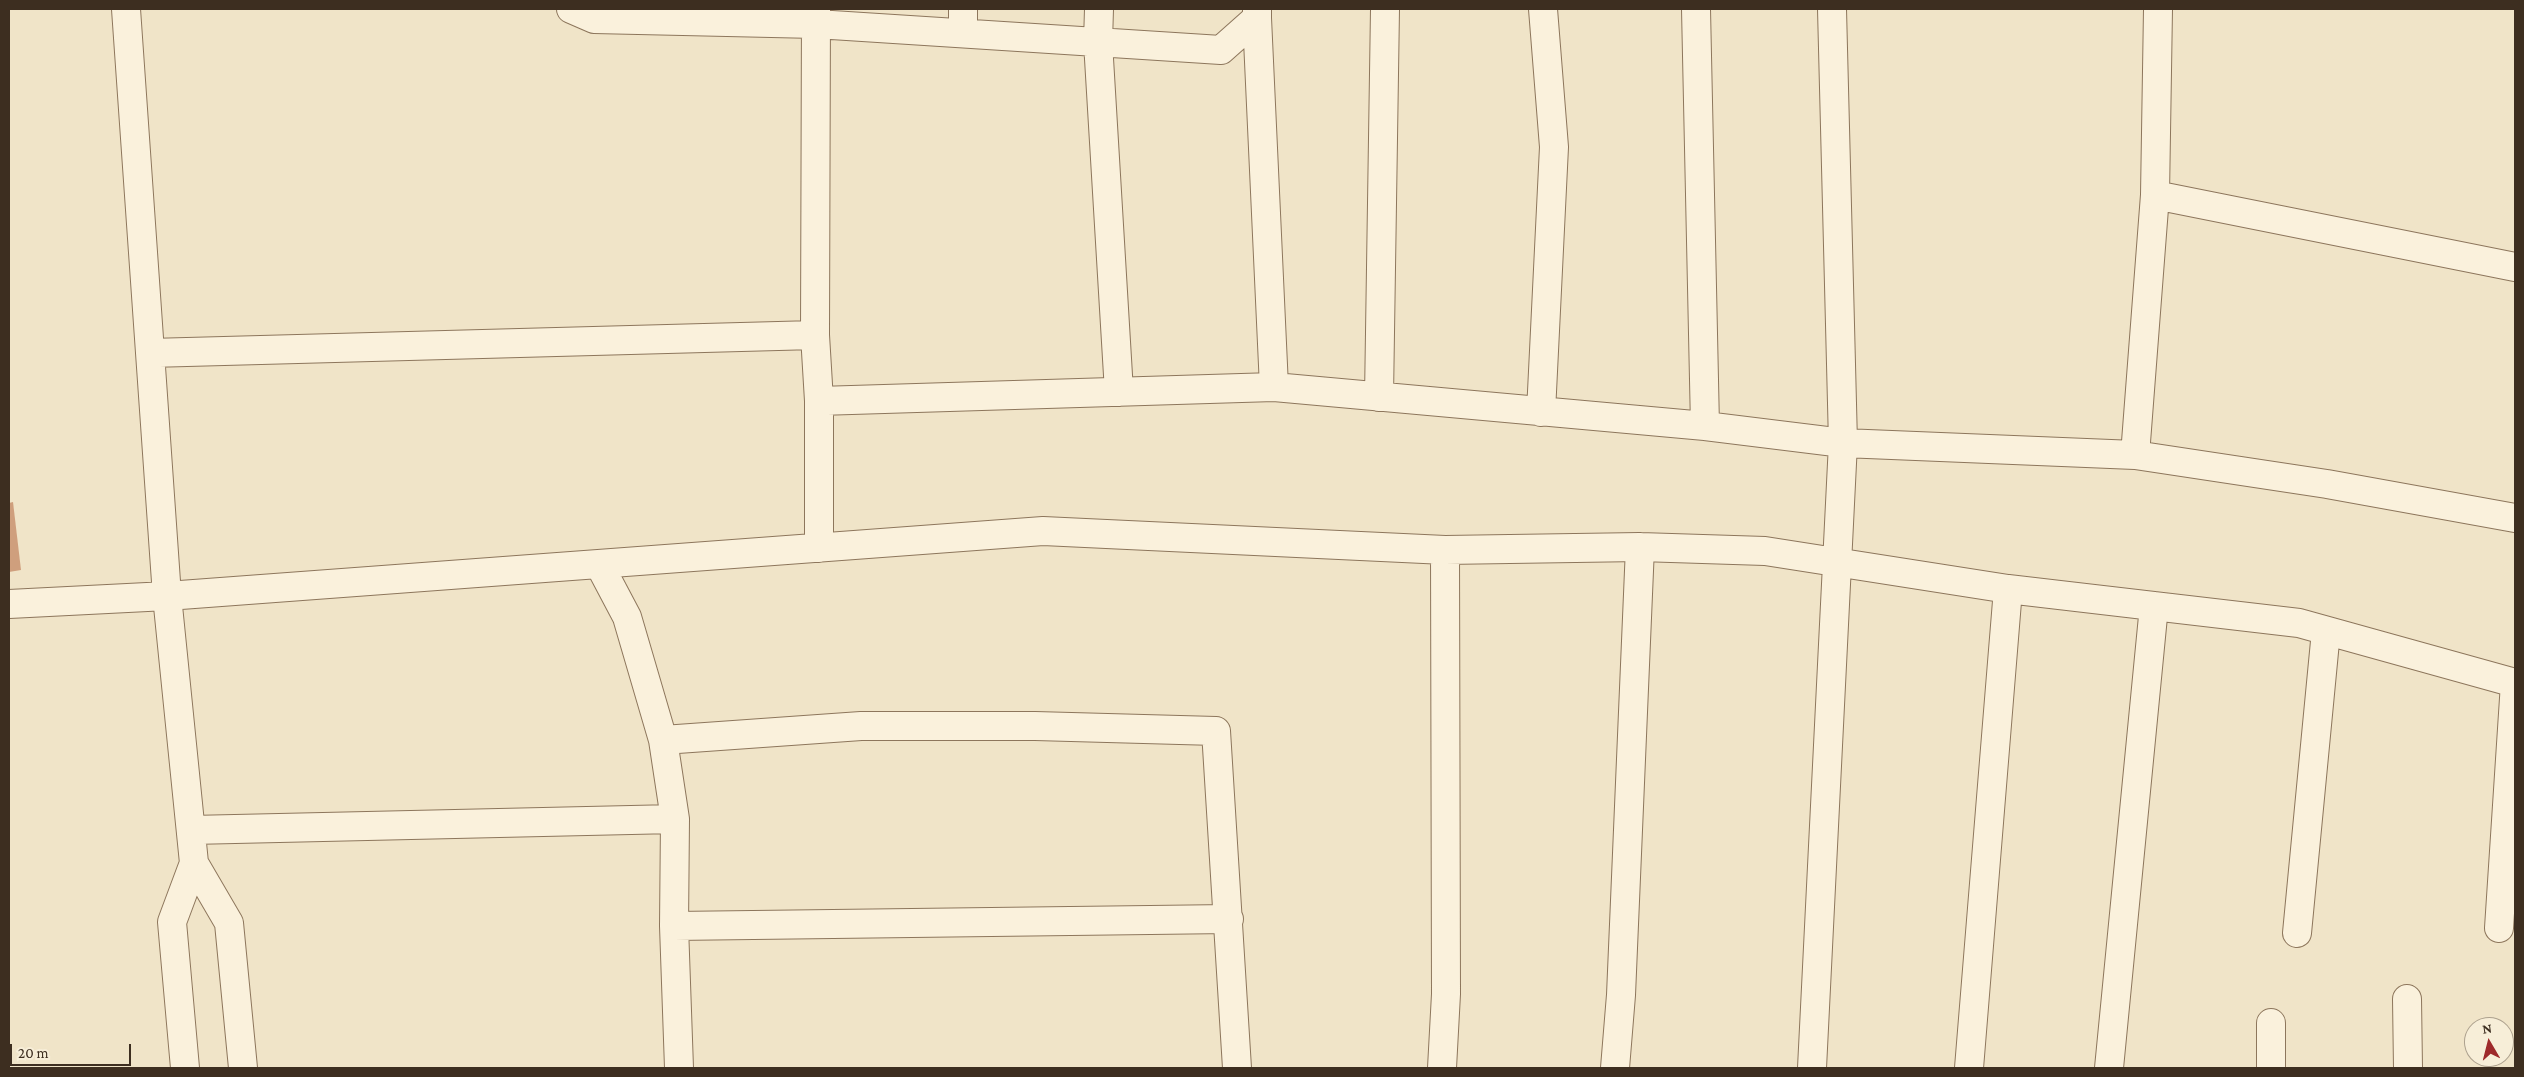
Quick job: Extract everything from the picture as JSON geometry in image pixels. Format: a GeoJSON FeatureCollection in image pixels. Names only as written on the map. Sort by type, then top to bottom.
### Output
{"type":"FeatureCollection","features":[{"type":"Feature","properties":{"kind":"street"},"geometry":{"type":"LineString","coordinates":[[126,9],[167,596],[194,862],[229,923],[242,1068]]}},
{"type":"Feature","properties":{"kind":"street"},"geometry":{"type":"LineString","coordinates":[[571,9],[594,19],[816,16],[963,21],[1098,42],[1221,50],[1257,13]]}},
{"type":"Feature","properties":{"kind":"street"},"geometry":{"type":"LineString","coordinates":[[1099,9],[1098,42],[1119,392]]}},
{"type":"Feature","properties":{"kind":"street"},"geometry":{"type":"LineString","coordinates":[[1379,397],[1385,9]]}},
{"type":"Feature","properties":{"kind":"street"},"geometry":{"type":"LineString","coordinates":[[1540,412],[1554,147],[1543,9]]}},
{"type":"Feature","properties":{"kind":"street"},"geometry":{"type":"LineString","coordinates":[[1696,9],[1705,426]]}},
{"type":"Feature","properties":{"kind":"street"},"geometry":{"type":"LineString","coordinates":[[1812,1068],[1842,443],[1832,9]]}},
{"type":"Feature","properties":{"kind":"street"},"geometry":{"type":"LineString","coordinates":[[2135,455],[2155,195],[2158,9]]}},
{"type":"Feature","properties":{"kind":"street"},"geometry":{"type":"LineString","coordinates":[[1257,13],[1274,387]]}},
{"type":"Feature","properties":{"kind":"street"},"geometry":{"type":"LineString","coordinates":[[816,16],[815,335],[819,401],[820,548]]}},
{"type":"Feature","properties":{"kind":"street"},"geometry":{"type":"LineString","coordinates":[[2155,195],[2515,267]]}},
{"type":"Feature","properties":{"kind":"street"},"geometry":{"type":"LineString","coordinates":[[150,353],[815,335]]}},
{"type":"Feature","properties":{"kind":"street"},"geometry":{"type":"LineString","coordinates":[[819,401],[1274,387],[1705,426],[1842,443],[2135,455],[2327,484],[2515,518]]}},
{"type":"Feature","properties":{"kind":"street"},"geometry":{"type":"LineString","coordinates":[[9,604],[167,596],[1043,531],[1446,550],[1640,548],[1765,551],[2008,589],[2299,623],[2515,683],[2499,928]]}},
{"type":"Feature","properties":{"kind":"street"},"geometry":{"type":"LineString","coordinates":[[1615,1068],[1621,995],[1640,548]]}},
{"type":"Feature","properties":{"kind":"street"},"geometry":{"type":"LineString","coordinates":[[1442,1068],[1446,994],[1446,550]]}},
{"type":"Feature","properties":{"kind":"street"},"geometry":{"type":"LineString","coordinates":[[599,564],[627,617],[663,740],[675,819],[674,926],[679,1068]]}},
{"type":"Feature","properties":{"kind":"street"},"geometry":{"type":"LineString","coordinates":[[1969,1068],[2008,589]]}},
{"type":"Feature","properties":{"kind":"street"},"geometry":{"type":"LineString","coordinates":[[2109,1068],[2154,606]]}},
{"type":"Feature","properties":{"kind":"street"},"geometry":{"type":"LineString","coordinates":[[2297,933],[2326,631]]}},
{"type":"Feature","properties":{"kind":"street"},"geometry":{"type":"LineString","coordinates":[[663,740],[861,726],[1035,726],[1216,731],[1237,1068]]}},
{"type":"Feature","properties":{"kind":"street"},"geometry":{"type":"LineString","coordinates":[[191,830],[675,819]]}},
{"type":"Feature","properties":{"kind":"street"},"geometry":{"type":"LineString","coordinates":[[184,1068],[172,922],[194,862]]}},
{"type":"Feature","properties":{"kind":"street"},"geometry":{"type":"LineString","coordinates":[[674,926],[1229,919]]}},
{"type":"Feature","properties":{"kind":"street"},"geometry":{"type":"LineString","coordinates":[[2406,999],[2408,1068]]}},
{"type":"Feature","properties":{"kind":"street"},"geometry":{"type":"LineString","coordinates":[[2271,1024],[2271,1068]]}},
{"type":"Feature","properties":{"kind":"building"},"geometry":{"type":"Polygon","coordinates":[[[13,502],[21,570],[9,572],[9,503],[13,502]]]}}]}
